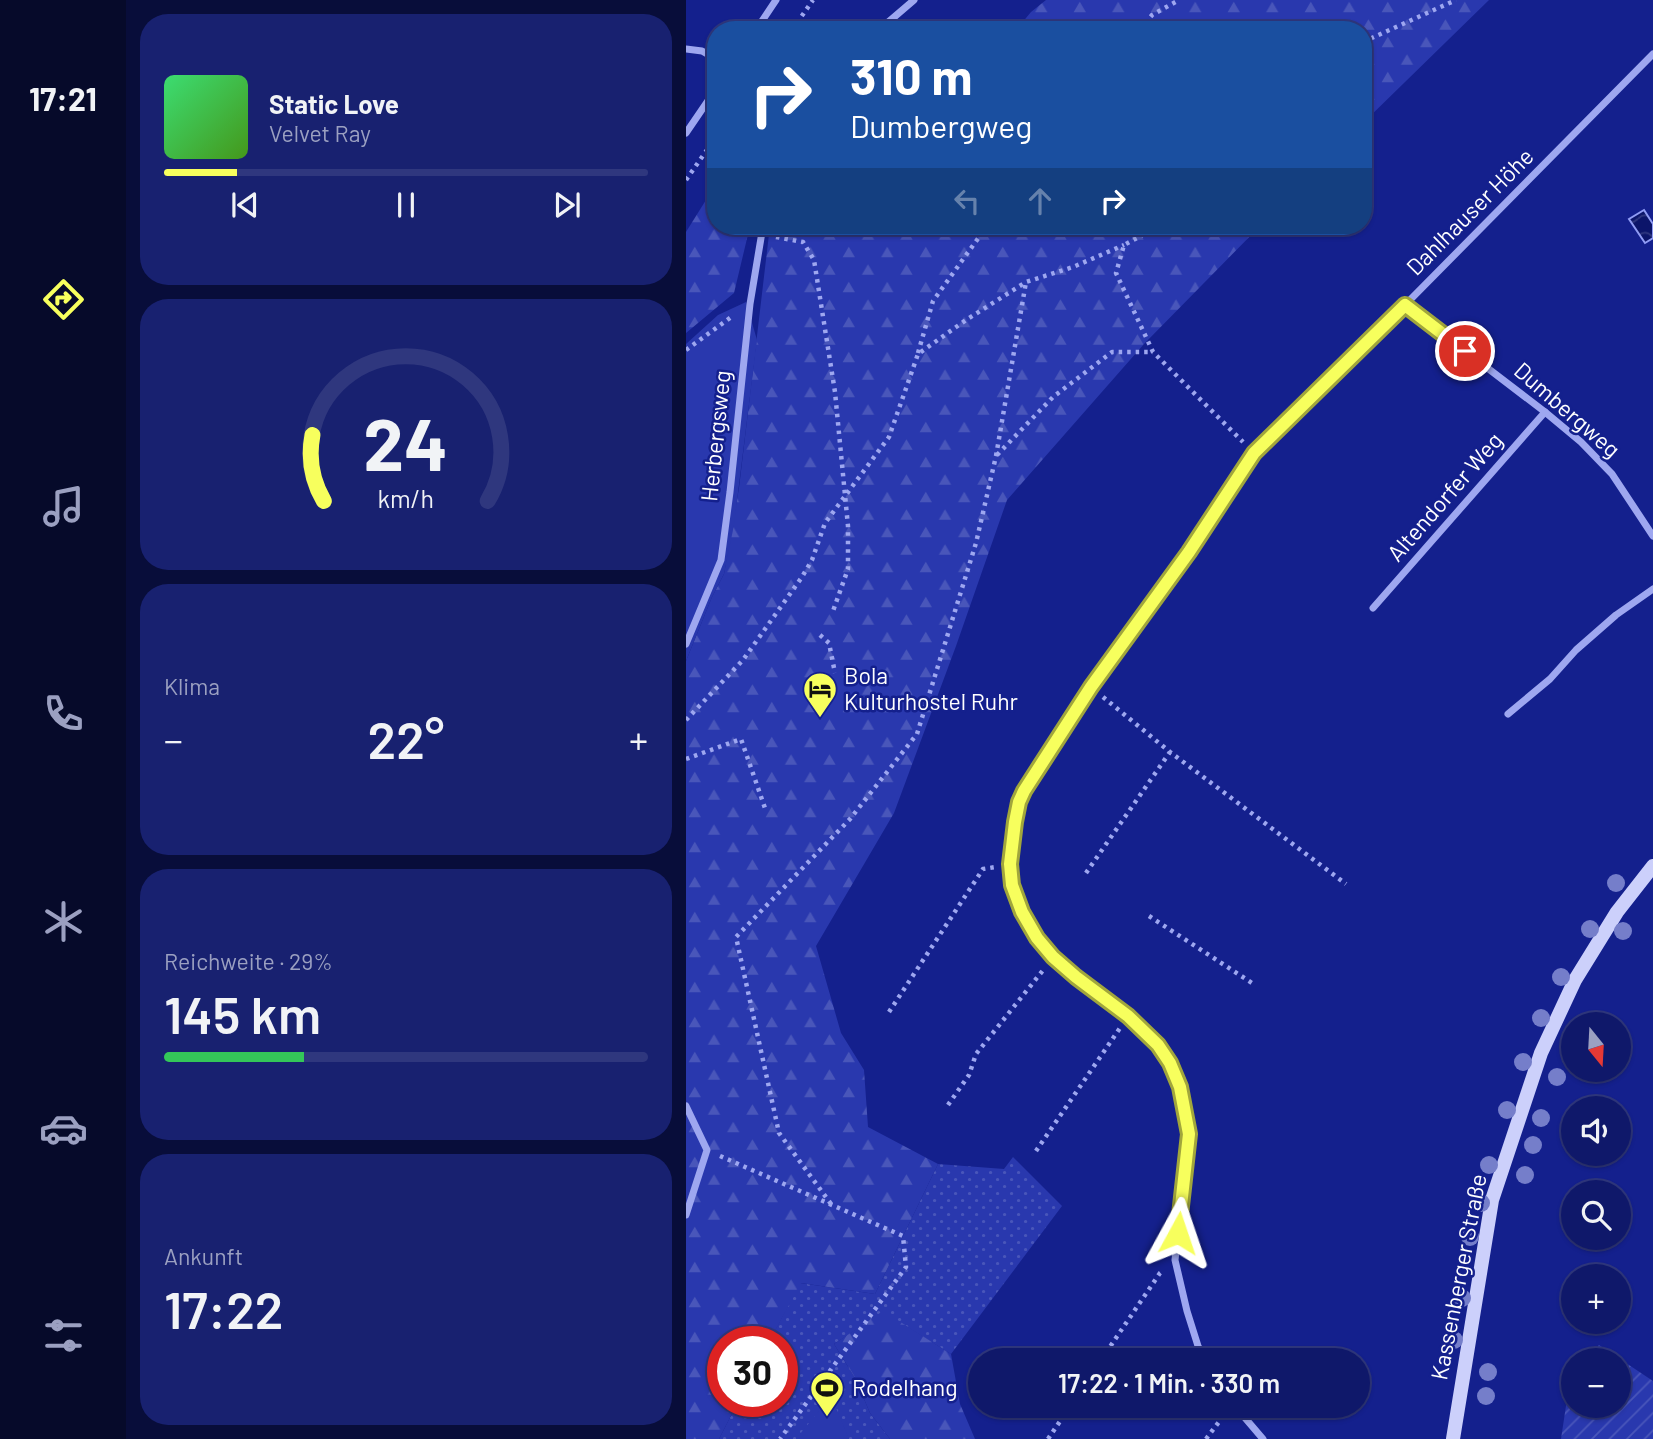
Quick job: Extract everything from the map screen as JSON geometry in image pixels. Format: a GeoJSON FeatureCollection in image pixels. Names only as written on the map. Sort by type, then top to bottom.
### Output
{"type":"FeatureCollection","features":[{"type":"Feature","properties":{"kind":"street"},"geometry":{"type":"LineString","coordinates":[[762,21],[776,0]]}},
{"type":"Feature","properties":{"kind":"street"},"geometry":{"type":"LineString","coordinates":[[890,21],[914,0]]}},
{"type":"Feature","properties":{"kind":"street"},"geometry":{"type":"LineString","coordinates":[[686,49],[707,54]]}},
{"type":"Feature","properties":{"kind":"street","name":"Dahlhauser Höhe"},"geometry":{"type":"LineString","coordinates":[[1199,1348],[1175,1260],[1189,1134],[1180,1087],[1170,1063],[1158,1045],[1128,1016],[1053,957],[1037,938],[1022,912],[1012,885],[1010,864],[1019,802],[1091,687],[1189,552],[1254,453],[1405,305],[1653,54]]}},
{"type":"Feature","properties":{"kind":"street"},"geometry":{"type":"LineString","coordinates":[[686,133],[707,102]]}},
{"type":"Feature","properties":{"kind":"street","name":"Herbergsweg"},"geometry":{"type":"LineString","coordinates":[[686,644],[721,560],[750,304],[761,235]]}},
{"type":"Feature","properties":{"kind":"street","name":"Dumbergweg"},"geometry":{"type":"LineString","coordinates":[[1405,305],[1581,442],[1612,474],[1653,536]]}},
{"type":"Feature","properties":{"kind":"street","name":"Altendorfer Weg"},"geometry":{"type":"LineString","coordinates":[[1373,608],[1545,412]]}},
{"type":"Feature","properties":{"kind":"street"},"geometry":{"type":"LineString","coordinates":[[1508,714],[1550,679],[1576,650],[1616,615],[1653,589]]}},
{"type":"Feature","properties":{"kind":"street","name":"Kassenberger Straße"},"geometry":{"type":"LineString","coordinates":[[1453,1439],[1492,1200],[1541,1053],[1575,980],[1617,912],[1653,866]]}},
{"type":"Feature","properties":{"kind":"street"},"geometry":{"type":"LineString","coordinates":[[686,1106],[707,1150],[686,1215]]}},
{"type":"Feature","properties":{"kind":"street"},"geometry":{"type":"LineString","coordinates":[[1244,1418],[1263,1439]]}},
{"type":"Feature","properties":{"kind":"path"},"geometry":{"type":"LineString","coordinates":[[798,21],[813,0]]}},
{"type":"Feature","properties":{"kind":"path"},"geometry":{"type":"LineString","coordinates":[[1147,21],[1152,15],[1179,0]]}},
{"type":"Feature","properties":{"kind":"path"},"geometry":{"type":"LineString","coordinates":[[1372,38],[1456,0]]}},
{"type":"Feature","properties":{"kind":"path"},"geometry":{"type":"LineString","coordinates":[[686,180],[707,150]]}},
{"type":"Feature","properties":{"kind":"path"},"geometry":{"type":"LineString","coordinates":[[779,235],[803,242],[814,260],[835,392],[846,495],[848,569],[833,611]]}},
{"type":"Feature","properties":{"kind":"path"},"geometry":{"type":"LineString","coordinates":[[686,720],[743,660],[791,594],[812,560],[825,523],[889,437],[933,301],[981,235]]}},
{"type":"Feature","properties":{"kind":"path"},"geometry":{"type":"LineString","coordinates":[[918,354],[1026,282],[1073,267],[1142,235]]}},
{"type":"Feature","properties":{"kind":"path"},"geometry":{"type":"LineString","coordinates":[[1124,245],[1116,273],[1153,352],[1254,453]]}},
{"type":"Feature","properties":{"kind":"path"},"geometry":{"type":"LineString","coordinates":[[831,1204],[779,1133],[736,937],[850,819],[917,734],[976,543],[996,456],[1026,282]]}},
{"type":"Feature","properties":{"kind":"path"},"geometry":{"type":"LineString","coordinates":[[686,350],[750,304]]}},
{"type":"Feature","properties":{"kind":"path"},"geometry":{"type":"LineString","coordinates":[[996,456],[1053,397],[1112,352],[1153,352]]}},
{"type":"Feature","properties":{"kind":"path"},"geometry":{"type":"LineString","coordinates":[[820,635],[828,643],[835,673]]}},
{"type":"Feature","properties":{"kind":"path"},"geometry":{"type":"LineString","coordinates":[[1091,687],[1170,752],[1346,884]]}},
{"type":"Feature","properties":{"kind":"path"},"geometry":{"type":"LineString","coordinates":[[686,760],[741,738],[766,811]]}},
{"type":"Feature","properties":{"kind":"path"},"geometry":{"type":"LineString","coordinates":[[1086,873],[1170,752]]}},
{"type":"Feature","properties":{"kind":"path"},"geometry":{"type":"LineString","coordinates":[[889,1012],[983,869],[1010,864]]}},
{"type":"Feature","properties":{"kind":"path"},"geometry":{"type":"LineString","coordinates":[[1149,916],[1252,984]]}},
{"type":"Feature","properties":{"kind":"path"},"geometry":{"type":"LineString","coordinates":[[948,1105],[969,1075],[976,1054],[1053,957]]}},
{"type":"Feature","properties":{"kind":"path"},"geometry":{"type":"LineString","coordinates":[[1036,1151],[1128,1016]]}},
{"type":"Feature","properties":{"kind":"path"},"geometry":{"type":"LineString","coordinates":[[707,1150],[903,1236],[906,1268],[780,1439]]}},
{"type":"Feature","properties":{"kind":"path"},"geometry":{"type":"LineString","coordinates":[[1109,1348],[1160,1273],[1175,1260]]}},
{"type":"Feature","properties":{"kind":"path"},"geometry":{"type":"LineString","coordinates":[[1048,1439],[1062,1418]]}},
{"type":"Feature","properties":{"kind":"path"},"geometry":{"type":"LineString","coordinates":[[1206,1439],[1223,1418]]}},
{"type":"Feature","properties":{"kind":"green space"},"geometry":{"type":"Polygon","coordinates":[[[1046,0],[1489,0],[1372,114],[1372,21],[1024,21],[1046,0]]]}},
{"type":"Feature","properties":{"kind":"green space"},"geometry":{"type":"Polygon","coordinates":[[[707,198],[707,235],[748,235],[734,293],[686,333],[686,232],[707,198]]]}},
{"type":"Feature","properties":{"kind":"green space"},"geometry":{"type":"Polygon","coordinates":[[[769,235],[1251,235],[1144,344],[1007,500],[894,813],[816,946],[841,1033],[864,1070],[868,1127],[938,1164],[875,1294],[801,1283],[778,1326],[707,1326],[707,1417],[730,1417],[719,1439],[686,1439],[686,661],[724,574],[739,488],[769,235]]]}},
{"type":"Feature","properties":{"kind":"green space"},"geometry":{"type":"Polygon","coordinates":[[[746,302],[757,340],[734,525],[724,574],[686,661],[686,344],[718,315],[746,302]]]}},
{"type":"Feature","properties":{"kind":"green space"},"geometry":{"type":"Polygon","coordinates":[[[1013,1157],[1062,1206],[951,1354],[883,1312],[834,1344],[855,1378],[870,1413],[890,1439],[719,1439],[730,1417],[798,1417],[798,1326],[777,1326],[800,1283],[875,1294],[938,1164],[1004,1169],[1013,1157]]]}},
{"type":"Feature","properties":{"kind":"green space"},"geometry":{"type":"Polygon","coordinates":[[[883,1311],[951,1354],[960,1404],[975,1439],[890,1439],[870,1413],[855,1378],[834,1344],[883,1311]]]}},
{"type":"Feature","properties":{"kind":"green space"},"geometry":{"type":"Polygon","coordinates":[[[1631,1366],[1653,1381],[1653,1439],[1561,1439],[1564,1418],[1631,1418],[1631,1366]]]}},
{"type":"Feature","properties":{"kind":"green space","name":"Rodelhang"},"geometry":{"type":"Polygon","coordinates":[[[831,1396],[849,1439],[796,1439],[831,1396]]]}},
{"type":"Feature","properties":{"kind":"water"},"geometry":{"type":"Polygon","coordinates":[[[1644,210],[1653,224],[1653,238],[1645,243],[1629,219],[1644,210]]]}},
{"type":"Feature","properties":{"kind":"place","name":"Bola Kulturhostel Ruhr"},"geometry":{"type":"Point","coordinates":[820,719]}},
{"type":"Feature","properties":{"kind":"place","name":"Rodelhang"},"geometry":{"type":"Point","coordinates":[827,1418]}},
{"type":"Feature","properties":{"kind":"route"},"geometry":{"type":"LineString","coordinates":[[1178,1233],[1189,1134],[1180,1087],[1170,1063],[1158,1045],[1128,1016],[1053,957],[1037,938],[1022,912],[1012,885],[1010,864],[1019,802],[1091,687],[1189,552],[1254,453],[1405,305],[1465,351]]}}]}
